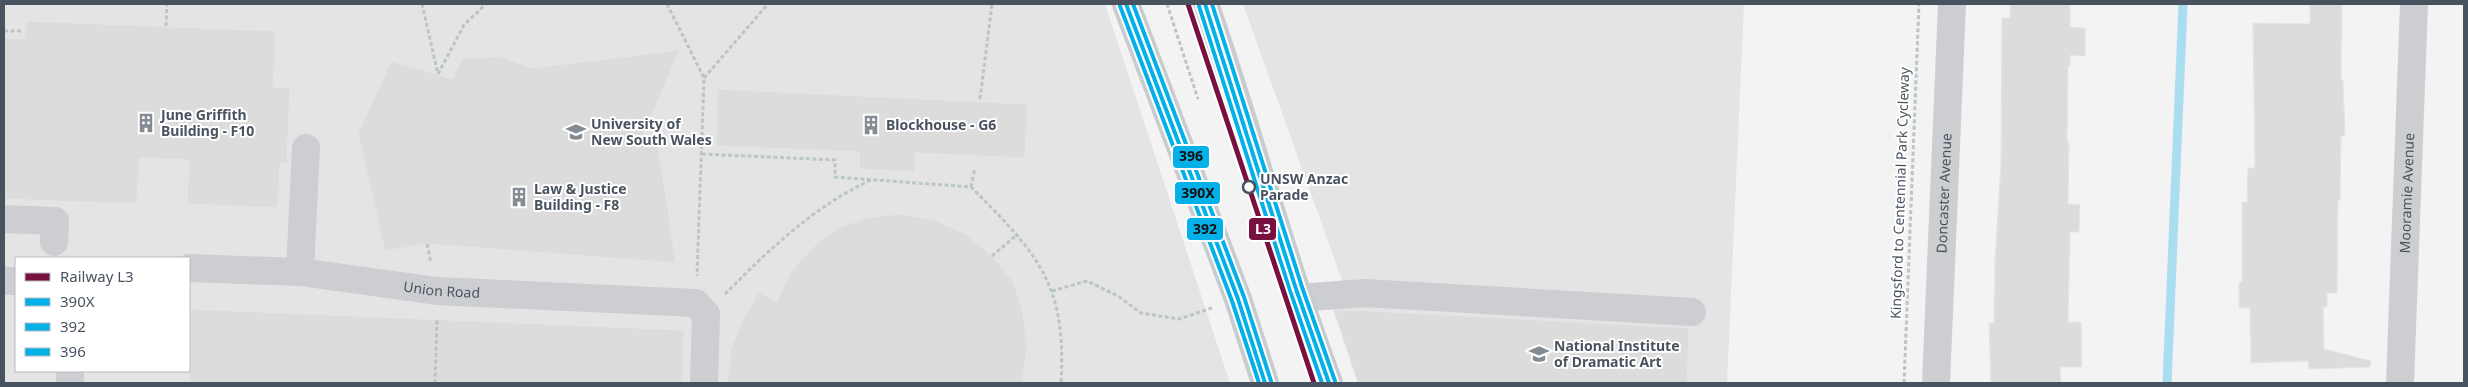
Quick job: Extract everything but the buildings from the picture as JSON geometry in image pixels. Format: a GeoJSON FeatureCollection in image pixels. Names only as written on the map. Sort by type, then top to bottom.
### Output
{"type":"FeatureCollection","features":[{"type":"Feature","properties":{"kind":"main road"},"geometry":{"type":"LineString","coordinates":[[1126,4],[1238,299],[1265,383]]}},
{"type":"Feature","properties":{"kind":"main road"},"geometry":{"type":"LineString","coordinates":[[1205,4],[1231,79],[1298,298],[1329,383]]}},
{"type":"Feature","properties":{"kind":"street","name":"Doncaster Avenue"},"geometry":{"type":"LineString","coordinates":[[1936,383],[1952,4]]}},
{"type":"Feature","properties":{"kind":"street","name":"Mooramie Avenue"},"geometry":{"type":"LineString","coordinates":[[2400,383],[2414,4]]}},
{"type":"Feature","properties":{"kind":"street"},"geometry":{"type":"LineString","coordinates":[[300,272],[306,148]]}},
{"type":"Feature","properties":{"kind":"street"},"geometry":{"type":"LineString","coordinates":[[4,219],[54,221],[54,251]]}},
{"type":"Feature","properties":{"kind":"street","name":"Union Road"},"geometry":{"type":"LineString","coordinates":[[190,268],[300,272],[435,282],[701,309]]}},
{"type":"Feature","properties":{"kind":"street"},"geometry":{"type":"LineString","coordinates":[[1298,298],[1365,294],[1692,312]]}},
{"type":"Feature","properties":{"kind":"street"},"geometry":{"type":"LineString","coordinates":[[701,309],[704,383]]}},
{"type":"Feature","properties":{"kind":"path"},"geometry":{"type":"LineString","coordinates":[[166,26],[167,4]]}},
{"type":"Feature","properties":{"kind":"path"},"geometry":{"type":"LineString","coordinates":[[422,4],[438,74],[464,25],[486,4]]}},
{"type":"Feature","properties":{"kind":"path"},"geometry":{"type":"LineString","coordinates":[[667,4],[704,78],[701,309]]}},
{"type":"Feature","properties":{"kind":"path"},"geometry":{"type":"LineString","coordinates":[[704,78],[768,4]]}},
{"type":"Feature","properties":{"kind":"path"},"geometry":{"type":"LineString","coordinates":[[980,99],[992,4]]}},
{"type":"Feature","properties":{"kind":"path"},"geometry":{"type":"LineString","coordinates":[[1167,4],[1198,99]]}},
{"type":"Feature","properties":{"kind":"path","name":"Kingsford to Centennial Park Cycleway"},"geometry":{"type":"LineString","coordinates":[[1904,383],[1919,4]]}},
{"type":"Feature","properties":{"kind":"path"},"geometry":{"type":"LineString","coordinates":[[4,30],[22,31]]}},
{"type":"Feature","properties":{"kind":"path"},"geometry":{"type":"LineString","coordinates":[[702,154],[835,160],[835,177],[971,187],[1018,234],[1038,261],[1052,291],[1059,315],[1061,383]]}},
{"type":"Feature","properties":{"kind":"path"},"geometry":{"type":"LineString","coordinates":[[971,187],[975,168]]}},
{"type":"Feature","properties":{"kind":"path"},"geometry":{"type":"LineString","coordinates":[[701,309],[822,208],[850,190],[871,180]]}},
{"type":"Feature","properties":{"kind":"path"},"geometry":{"type":"LineString","coordinates":[[992,256],[1018,234]]}},
{"type":"Feature","properties":{"kind":"path"},"geometry":{"type":"LineString","coordinates":[[427,244],[435,282],[435,383]]}},
{"type":"Feature","properties":{"kind":"path"},"geometry":{"type":"LineString","coordinates":[[1052,291],[1087,281],[1118,296],[1141,313],[1179,319],[1238,299]]}},
{"type":"Feature","properties":{"kind":"shaded area","name":"University of New South Wales"},"geometry":{"type":"Polygon","coordinates":[[[4,4],[1105,4],[1230,383],[4,383],[4,4]]]}},
{"type":"Feature","properties":{"kind":"shaded area"},"geometry":{"type":"Polygon","coordinates":[[[1243,4],[1744,4],[1727,383],[1358,383],[1334,309],[1348,297],[1243,4]]]}},
{"type":"Feature","properties":{"kind":"waterway"},"geometry":{"type":"LineString","coordinates":[[2167,383],[2183,4]]}},
{"type":"Feature","properties":{"kind":"rail line","name":"L3"},"geometry":{"type":"LineString","coordinates":[[1188,4],[1314,383]]}},
{"type":"Feature","properties":{"kind":"transit line","name":"390X"},"geometry":{"type":"LineString","coordinates":[[1126,4],[1238,299],[1265,383]]}},
{"type":"Feature","properties":{"kind":"transit line","name":"396"},"geometry":{"type":"LineString","coordinates":[[1133,4],[1244,297],[1271,381]]}},
{"type":"Feature","properties":{"kind":"transit line","name":"390X"},"geometry":{"type":"LineString","coordinates":[[1205,4],[1296,289],[1329,383]]}},
{"type":"Feature","properties":{"kind":"transit line","name":"396"},"geometry":{"type":"LineString","coordinates":[[1212,4],[1302,287],[1335,381]]}},
{"type":"Feature","properties":{"kind":"transit line","name":"392"},"geometry":{"type":"LineString","coordinates":[[1120,6],[1232,301],[1259,383]]}},
{"type":"Feature","properties":{"kind":"transit line","name":"392"},"geometry":{"type":"LineString","coordinates":[[1199,6],[1290,291],[1322,383]]}},
{"type":"Feature","properties":{"kind":"place","name":"June Griffith Building - F10"},"geometry":{"type":"Point","coordinates":[146,123]}},
{"type":"Feature","properties":{"kind":"place","name":"Blockhouse - G6"},"geometry":{"type":"Point","coordinates":[871,125]}},
{"type":"Feature","properties":{"kind":"place","name":"University of New South Wales"},"geometry":{"type":"Point","coordinates":[576,132]}},
{"type":"Feature","properties":{"kind":"place","name":"UNSW Anzac Parade"},"geometry":{"type":"Point","coordinates":[1249,187]}},
{"type":"Feature","properties":{"kind":"place","name":"Law & Justice Building - F8"},"geometry":{"type":"Point","coordinates":[519,197]}},
{"type":"Feature","properties":{"kind":"place","name":"National Institute of Dramatic Art"},"geometry":{"type":"Point","coordinates":[1539,354]}}]}
